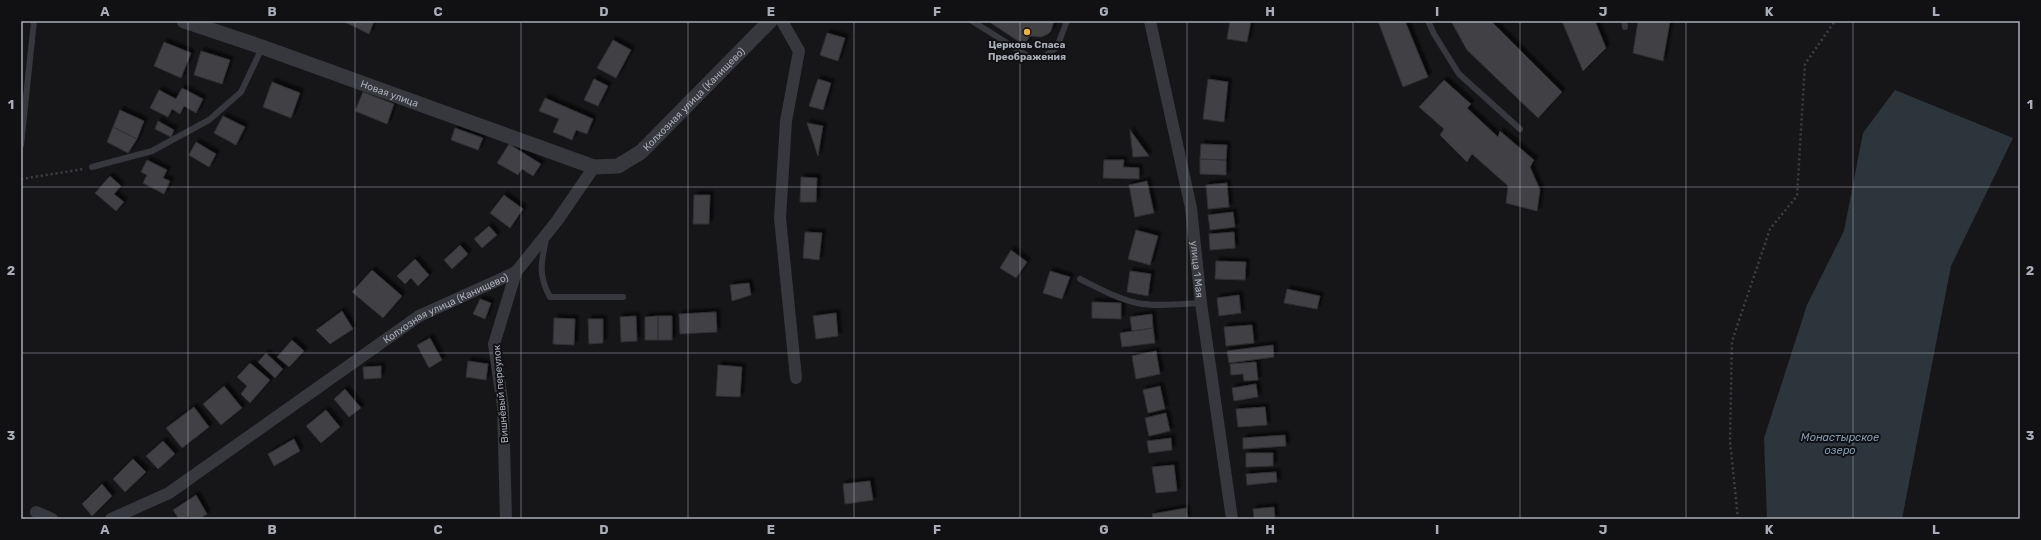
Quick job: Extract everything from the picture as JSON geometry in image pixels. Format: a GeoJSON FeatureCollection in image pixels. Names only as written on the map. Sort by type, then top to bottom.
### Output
{"type":"FeatureCollection","features":[{"type":"Feature","properties":{"kind":"street","name":"Новая улица"},"geometry":{"type":"LineString","coordinates":[[184,21],[262,47],[594,167]]}},
{"type":"Feature","properties":{"kind":"street","name":"Колхозная улица (Канищево)"},"geometry":{"type":"LineString","coordinates":[[111,519],[169,493],[418,316],[516,272],[548,232],[594,167],[618,166],[641,152],[770,21]]}},
{"type":"Feature","properties":{"kind":"street"},"geometry":{"type":"LineString","coordinates":[[782,21],[799,51],[786,121],[780,218],[796,378]]}},
{"type":"Feature","properties":{"kind":"street","name":"улица 1 Мая"},"geometry":{"type":"LineString","coordinates":[[1150,21],[1192,208],[1201,303],[1232,519]]}},
{"type":"Feature","properties":{"kind":"street","name":"Вишнёвый переулок"},"geometry":{"type":"LineString","coordinates":[[506,519],[502,407],[494,344],[516,272]]}},
{"type":"Feature","properties":{"kind":"street"},"geometry":{"type":"LineString","coordinates":[[36,512],[52,519]]}},
{"type":"Feature","properties":{"kind":"lane"},"geometry":{"type":"LineString","coordinates":[[21,145],[34,21]]}},
{"type":"Feature","properties":{"kind":"lane"},"geometry":{"type":"LineString","coordinates":[[972,21],[1028,56],[1044,57],[1057,47],[1068,21]]}},
{"type":"Feature","properties":{"kind":"lane"},"geometry":{"type":"LineString","coordinates":[[1428,21],[1434,34],[1459,74],[1520,129]]}},
{"type":"Feature","properties":{"kind":"lane"},"geometry":{"type":"LineString","coordinates":[[92,167],[152,151],[209,120],[241,92],[262,47]]}},
{"type":"Feature","properties":{"kind":"lane"},"geometry":{"type":"LineString","coordinates":[[548,232],[541,261],[542,283],[550,297],[623,297]]}},
{"type":"Feature","properties":{"kind":"lane"},"geometry":{"type":"LineString","coordinates":[[1080,279],[1113,295],[1138,303],[1160,305],[1201,303]]}},
{"type":"Feature","properties":{"kind":"path"},"geometry":{"type":"LineString","coordinates":[[1738,519],[1730,442],[1732,341],[1770,229],[1797,196],[1805,64],[1835,21]]}},
{"type":"Feature","properties":{"kind":"path"},"geometry":{"type":"LineString","coordinates":[[21,179],[92,167]]}},
{"type":"Feature","properties":{"kind":"water","name":"Монастырское озеро"},"geometry":{"type":"Polygon","coordinates":[[[1895,90],[2013,138],[1951,266],[1902,519],[1767,519],[1764,438],[1807,305],[1844,231],[1863,133],[1895,90]]]}},
{"type":"Feature","properties":{"kind":"building"},"geometry":{"type":"Polygon","coordinates":[[[343,21],[374,21],[369,34],[343,21]]]}},
{"type":"Feature","properties":{"kind":"building","name":"Церковь Спаса Преображения"},"geometry":{"type":"Polygon","coordinates":[[[993,21],[1054,21],[1051,31],[1048,34],[1041,37],[1030,36],[1024,45],[991,23],[993,21]]]}},
{"type":"Feature","properties":{"kind":"building"},"geometry":{"type":"Polygon","coordinates":[[[1230,21],[1251,21],[1247,42],[1227,39],[1230,21]]]}},
{"type":"Feature","properties":{"kind":"building"},"geometry":{"type":"Polygon","coordinates":[[[1378,21],[1405,21],[1428,77],[1403,87],[1378,21]]]}},
{"type":"Feature","properties":{"kind":"building"},"geometry":{"type":"Polygon","coordinates":[[[1451,21],[1491,21],[1562,92],[1538,118],[1467,50],[1451,21]]]}},
{"type":"Feature","properties":{"kind":"building"},"geometry":{"type":"Polygon","coordinates":[[[1562,21],[1595,21],[1606,48],[1583,71],[1562,21]]]}},
{"type":"Feature","properties":{"kind":"building"},"geometry":{"type":"Polygon","coordinates":[[[1638,21],[1670,21],[1663,61],[1633,53],[1638,21]]]}},
{"type":"Feature","properties":{"kind":"building"},"geometry":{"type":"Polygon","coordinates":[[[827,33],[845,38],[838,61],[820,55],[827,33]]]}},
{"type":"Feature","properties":{"kind":"building"},"geometry":{"type":"Polygon","coordinates":[[[613,40],[631,50],[616,78],[597,68],[613,40]]]}},
{"type":"Feature","properties":{"kind":"building"},"geometry":{"type":"Polygon","coordinates":[[[164,42],[191,53],[181,78],[154,66],[164,42]]]}},
{"type":"Feature","properties":{"kind":"building"},"geometry":{"type":"Polygon","coordinates":[[[201,51],[230,60],[222,84],[194,75],[201,51]]]}},
{"type":"Feature","properties":{"kind":"building"},"geometry":{"type":"Polygon","coordinates":[[[594,79],[608,86],[598,106],[584,100],[594,79]]]}},
{"type":"Feature","properties":{"kind":"building"},"geometry":{"type":"Polygon","coordinates":[[[818,79],[831,83],[823,110],[809,106],[818,79]]]}},
{"type":"Feature","properties":{"kind":"building"},"geometry":{"type":"Polygon","coordinates":[[[1208,79],[1228,82],[1224,122],[1203,119],[1208,79]]]}},
{"type":"Feature","properties":{"kind":"building"},"geometry":{"type":"Polygon","coordinates":[[[1444,80],[1471,104],[1467,108],[1498,137],[1500,131],[1534,160],[1530,167],[1540,190],[1537,211],[1506,203],[1508,186],[1472,154],[1467,162],[1440,135],[1444,129],[1419,107],[1444,80]]]}},
{"type":"Feature","properties":{"kind":"building"},"geometry":{"type":"Polygon","coordinates":[[[272,82],[300,93],[291,118],[263,107],[272,82]]]}},
{"type":"Feature","properties":{"kind":"building"},"geometry":{"type":"Polygon","coordinates":[[[182,88],[203,99],[196,113],[184,106],[180,114],[172,109],[168,117],[150,108],[159,90],[176,99],[182,88]]]}},
{"type":"Feature","properties":{"kind":"building"},"geometry":{"type":"Polygon","coordinates":[[[363,92],[394,104],[387,124],[355,111],[363,92]]]}},
{"type":"Feature","properties":{"kind":"building"},"geometry":{"type":"Polygon","coordinates":[[[545,98],[593,119],[587,134],[576,130],[572,140],[553,132],[559,119],[539,111],[545,98]]]}},
{"type":"Feature","properties":{"kind":"building"},"geometry":{"type":"Polygon","coordinates":[[[120,110],[144,121],[137,139],[113,127],[120,110]]]}},
{"type":"Feature","properties":{"kind":"building"},"geometry":{"type":"Polygon","coordinates":[[[223,116],[245,127],[236,145],[214,133],[223,116]]]}},
{"type":"Feature","properties":{"kind":"building"},"geometry":{"type":"Polygon","coordinates":[[[158,121],[174,130],[171,137],[155,129],[158,121]]]}},
{"type":"Feature","properties":{"kind":"building"},"geometry":{"type":"Polygon","coordinates":[[[807,123],[823,126],[818,156],[807,123]]]}},
{"type":"Feature","properties":{"kind":"building"},"geometry":{"type":"Polygon","coordinates":[[[113,127],[137,139],[128,153],[107,142],[113,127]]]}},
{"type":"Feature","properties":{"kind":"building"},"geometry":{"type":"Polygon","coordinates":[[[455,128],[483,138],[478,150],[451,140],[455,128]]]}},
{"type":"Feature","properties":{"kind":"building"},"geometry":{"type":"Polygon","coordinates":[[[1130,130],[1149,156],[1133,157],[1130,130]]]}},
{"type":"Feature","properties":{"kind":"building"},"geometry":{"type":"Polygon","coordinates":[[[196,142],[216,154],[209,167],[189,155],[196,142]]]}},
{"type":"Feature","properties":{"kind":"building"},"geometry":{"type":"Polygon","coordinates":[[[509,144],[541,164],[533,176],[522,169],[518,175],[497,163],[509,144]]]}},
{"type":"Feature","properties":{"kind":"building"},"geometry":{"type":"Polygon","coordinates":[[[1201,144],[1227,145],[1226,160],[1200,159],[1201,144]]]}},
{"type":"Feature","properties":{"kind":"building"},"geometry":{"type":"Polygon","coordinates":[[[1200,159],[1226,160],[1226,175],[1200,174],[1200,159]]]}},
{"type":"Feature","properties":{"kind":"building"},"geometry":{"type":"Polygon","coordinates":[[[147,160],[167,170],[163,178],[170,181],[164,194],[143,183],[147,175],[141,172],[147,160]]]}},
{"type":"Feature","properties":{"kind":"building"},"geometry":{"type":"Polygon","coordinates":[[[1104,160],[1124,160],[1123,167],[1139,168],[1139,179],[1103,178],[1104,160]]]}},
{"type":"Feature","properties":{"kind":"building"},"geometry":{"type":"Polygon","coordinates":[[[110,176],[121,186],[114,194],[124,202],[116,211],[95,193],[110,176]]]}},
{"type":"Feature","properties":{"kind":"building"},"geometry":{"type":"Polygon","coordinates":[[[801,177],[817,178],[816,202],[800,202],[801,177]]]}},
{"type":"Feature","properties":{"kind":"building"},"geometry":{"type":"Polygon","coordinates":[[[1147,181],[1154,213],[1135,217],[1129,185],[1147,181]]]}},
{"type":"Feature","properties":{"kind":"building"},"geometry":{"type":"Polygon","coordinates":[[[1227,183],[1229,207],[1208,209],[1206,185],[1227,183]]]}},
{"type":"Feature","properties":{"kind":"building"},"geometry":{"type":"Polygon","coordinates":[[[504,195],[523,209],[510,228],[490,213],[504,195]]]}},
{"type":"Feature","properties":{"kind":"building"},"geometry":{"type":"Polygon","coordinates":[[[694,195],[710,195],[709,224],[693,224],[694,195]]]}},
{"type":"Feature","properties":{"kind":"building"},"geometry":{"type":"Polygon","coordinates":[[[1233,212],[1235,227],[1210,230],[1208,215],[1233,212]]]}},
{"type":"Feature","properties":{"kind":"building"},"geometry":{"type":"Polygon","coordinates":[[[489,226],[497,235],[482,248],[474,239],[489,226]]]}},
{"type":"Feature","properties":{"kind":"building"},"geometry":{"type":"Polygon","coordinates":[[[1136,230],[1158,236],[1150,265],[1128,259],[1136,230]]]}},
{"type":"Feature","properties":{"kind":"building"},"geometry":{"type":"Polygon","coordinates":[[[805,232],[822,233],[819,260],[803,258],[805,232]]]}},
{"type":"Feature","properties":{"kind":"building"},"geometry":{"type":"Polygon","coordinates":[[[1234,232],[1235,248],[1210,250],[1209,234],[1234,232]]]}},
{"type":"Feature","properties":{"kind":"building"},"geometry":{"type":"Polygon","coordinates":[[[460,245],[468,254],[452,269],[444,260],[460,245]]]}},
{"type":"Feature","properties":{"kind":"building"},"geometry":{"type":"Polygon","coordinates":[[[1011,250],[1027,262],[1016,278],[1000,268],[1011,250]]]}},
{"type":"Feature","properties":{"kind":"building"},"geometry":{"type":"Polygon","coordinates":[[[415,259],[429,275],[418,286],[411,278],[405,284],[397,276],[415,259]]]}},
{"type":"Feature","properties":{"kind":"building"},"geometry":{"type":"Polygon","coordinates":[[[1216,261],[1246,262],[1245,280],[1215,279],[1216,261]]]}},
{"type":"Feature","properties":{"kind":"building"},"geometry":{"type":"Polygon","coordinates":[[[372,270],[402,296],[383,318],[352,292],[372,270]]]}},
{"type":"Feature","properties":{"kind":"building"},"geometry":{"type":"Polygon","coordinates":[[[1050,271],[1070,277],[1062,299],[1043,293],[1050,271]]]}},
{"type":"Feature","properties":{"kind":"building"},"geometry":{"type":"Polygon","coordinates":[[[1130,271],[1151,274],[1148,296],[1127,292],[1130,271]]]}},
{"type":"Feature","properties":{"kind":"building"},"geometry":{"type":"Polygon","coordinates":[[[749,283],[751,295],[732,301],[730,285],[749,283]]]}},
{"type":"Feature","properties":{"kind":"building"},"geometry":{"type":"Polygon","coordinates":[[[1287,289],[1320,296],[1317,309],[1284,303],[1287,289]]]}},
{"type":"Feature","properties":{"kind":"building"},"geometry":{"type":"Polygon","coordinates":[[[1239,295],[1241,313],[1219,316],[1217,298],[1239,295]]]}},
{"type":"Feature","properties":{"kind":"building"},"geometry":{"type":"Polygon","coordinates":[[[480,299],[491,303],[485,319],[473,314],[480,299]]]}},
{"type":"Feature","properties":{"kind":"building"},"geometry":{"type":"Polygon","coordinates":[[[1092,302],[1121,303],[1121,319],[1092,318],[1092,302]]]}},
{"type":"Feature","properties":{"kind":"building"},"geometry":{"type":"Polygon","coordinates":[[[342,311],[353,329],[330,344],[316,330],[342,311]]]}},
{"type":"Feature","properties":{"kind":"building"},"geometry":{"type":"Polygon","coordinates":[[[716,312],[717,332],[680,334],[679,314],[716,312]]]}},
{"type":"Feature","properties":{"kind":"building"},"geometry":{"type":"Polygon","coordinates":[[[836,313],[838,336],[816,339],[813,316],[836,313]]]}},
{"type":"Feature","properties":{"kind":"building"},"geometry":{"type":"Polygon","coordinates":[[[1152,314],[1153,328],[1132,331],[1130,317],[1152,314]]]}},
{"type":"Feature","properties":{"kind":"building"},"geometry":{"type":"Polygon","coordinates":[[[636,316],[637,341],[621,342],[620,317],[636,316]]]}},
{"type":"Feature","properties":{"kind":"building"},"geometry":{"type":"Polygon","coordinates":[[[658,316],[672,316],[672,340],[658,340],[658,316]]]}},
{"type":"Feature","properties":{"kind":"building"},"geometry":{"type":"Polygon","coordinates":[[[658,316],[658,340],[645,340],[645,317],[658,316]]]}},
{"type":"Feature","properties":{"kind":"building"},"geometry":{"type":"Polygon","coordinates":[[[554,318],[575,319],[574,345],[553,344],[554,318]]]}},
{"type":"Feature","properties":{"kind":"building"},"geometry":{"type":"Polygon","coordinates":[[[588,319],[603,319],[603,343],[589,344],[588,319]]]}},
{"type":"Feature","properties":{"kind":"building"},"geometry":{"type":"Polygon","coordinates":[[[1252,325],[1254,343],[1226,346],[1224,327],[1252,325]]]}},
{"type":"Feature","properties":{"kind":"building"},"geometry":{"type":"Polygon","coordinates":[[[1153,328],[1155,343],[1122,347],[1120,333],[1153,328]]]}},
{"type":"Feature","properties":{"kind":"building"},"geometry":{"type":"Polygon","coordinates":[[[430,338],[442,360],[429,368],[417,345],[430,338]]]}},
{"type":"Feature","properties":{"kind":"building"},"geometry":{"type":"Polygon","coordinates":[[[292,340],[304,351],[289,367],[277,357],[292,340]]]}},
{"type":"Feature","properties":{"kind":"building"},"geometry":{"type":"Polygon","coordinates":[[[1273,345],[1274,357],[1229,363],[1227,351],[1273,345]]]}},
{"type":"Feature","properties":{"kind":"building"},"geometry":{"type":"Polygon","coordinates":[[[1156,351],[1160,374],[1136,379],[1132,356],[1156,351]]]}},
{"type":"Feature","properties":{"kind":"building"},"geometry":{"type":"Polygon","coordinates":[[[266,353],[283,369],[275,378],[258,362],[266,353]]]}},
{"type":"Feature","properties":{"kind":"building"},"geometry":{"type":"Polygon","coordinates":[[[468,361],[488,364],[486,380],[466,377],[468,361]]]}},
{"type":"Feature","properties":{"kind":"building"},"geometry":{"type":"Polygon","coordinates":[[[1256,362],[1258,380],[1244,381],[1243,374],[1231,375],[1230,364],[1256,362]]]}},
{"type":"Feature","properties":{"kind":"building"},"geometry":{"type":"Polygon","coordinates":[[[250,363],[270,380],[250,403],[241,394],[247,386],[237,377],[250,363]]]}},
{"type":"Feature","properties":{"kind":"building"},"geometry":{"type":"Polygon","coordinates":[[[718,365],[742,367],[740,397],[716,396],[718,365]]]}},
{"type":"Feature","properties":{"kind":"building"},"geometry":{"type":"Polygon","coordinates":[[[381,366],[381,378],[364,379],[363,367],[381,366]]]}},
{"type":"Feature","properties":{"kind":"building"},"geometry":{"type":"Polygon","coordinates":[[[1256,384],[1258,397],[1234,401],[1232,388],[1256,384]]]}},
{"type":"Feature","properties":{"kind":"building"},"geometry":{"type":"Polygon","coordinates":[[[224,386],[242,408],[221,425],[203,404],[224,386]]]}},
{"type":"Feature","properties":{"kind":"building"},"geometry":{"type":"Polygon","coordinates":[[[1160,386],[1165,409],[1148,413],[1143,390],[1160,386]]]}},
{"type":"Feature","properties":{"kind":"building"},"geometry":{"type":"Polygon","coordinates":[[[345,389],[361,408],[349,417],[334,399],[345,389]]]}},
{"type":"Feature","properties":{"kind":"building"},"geometry":{"type":"Polygon","coordinates":[[[194,407],[209,427],[182,448],[166,428],[194,407]]]}},
{"type":"Feature","properties":{"kind":"building"},"geometry":{"type":"Polygon","coordinates":[[[1265,407],[1267,425],[1238,427],[1236,409],[1265,407]]]}},
{"type":"Feature","properties":{"kind":"building"},"geometry":{"type":"Polygon","coordinates":[[[326,410],[340,427],[321,443],[306,426],[326,410]]]}},
{"type":"Feature","properties":{"kind":"building"},"geometry":{"type":"Polygon","coordinates":[[[1166,413],[1170,431],[1149,436],[1145,418],[1166,413]]]}},
{"type":"Feature","properties":{"kind":"building"},"geometry":{"type":"Polygon","coordinates":[[[1285,435],[1286,446],[1243,449],[1243,438],[1285,435]]]}},
{"type":"Feature","properties":{"kind":"building"},"geometry":{"type":"Polygon","coordinates":[[[1171,438],[1172,450],[1149,453],[1147,441],[1171,438]]]}},
{"type":"Feature","properties":{"kind":"building"},"geometry":{"type":"Polygon","coordinates":[[[294,439],[300,451],[274,466],[268,454],[294,439]]]}},
{"type":"Feature","properties":{"kind":"building"},"geometry":{"type":"Polygon","coordinates":[[[163,441],[175,454],[158,469],[146,456],[163,441]]]}},
{"type":"Feature","properties":{"kind":"building"},"geometry":{"type":"Polygon","coordinates":[[[1246,453],[1273,453],[1273,466],[1246,467],[1246,453]]]}},
{"type":"Feature","properties":{"kind":"building"},"geometry":{"type":"Polygon","coordinates":[[[133,459],[146,472],[125,492],[113,479],[133,459]]]}},
{"type":"Feature","properties":{"kind":"building"},"geometry":{"type":"Polygon","coordinates":[[[1174,465],[1177,491],[1156,493],[1152,467],[1174,465]]]}},
{"type":"Feature","properties":{"kind":"building"},"geometry":{"type":"Polygon","coordinates":[[[1276,472],[1277,482],[1247,485],[1246,474],[1276,472]]]}},
{"type":"Feature","properties":{"kind":"building"},"geometry":{"type":"Polygon","coordinates":[[[870,481],[873,500],[845,504],[843,484],[870,481]]]}},
{"type":"Feature","properties":{"kind":"building"},"geometry":{"type":"Polygon","coordinates":[[[102,484],[112,496],[92,516],[82,504],[102,484]]]}},
{"type":"Feature","properties":{"kind":"building"},"geometry":{"type":"Polygon","coordinates":[[[196,495],[207,514],[199,519],[191,519],[189,516],[179,519],[173,510],[196,495]]]}},
{"type":"Feature","properties":{"kind":"building"},"geometry":{"type":"Polygon","coordinates":[[[1274,507],[1275,519],[1254,519],[1253,509],[1274,507]]]}},
{"type":"Feature","properties":{"kind":"building"},"geometry":{"type":"Polygon","coordinates":[[[1186,508],[1187,519],[1153,519],[1152,514],[1186,508]]]}},
{"type":"Feature","properties":{"kind":"place","name":"Церковь Спаса Преображения"},"geometry":{"type":"Point","coordinates":[1027,32]}}]}
